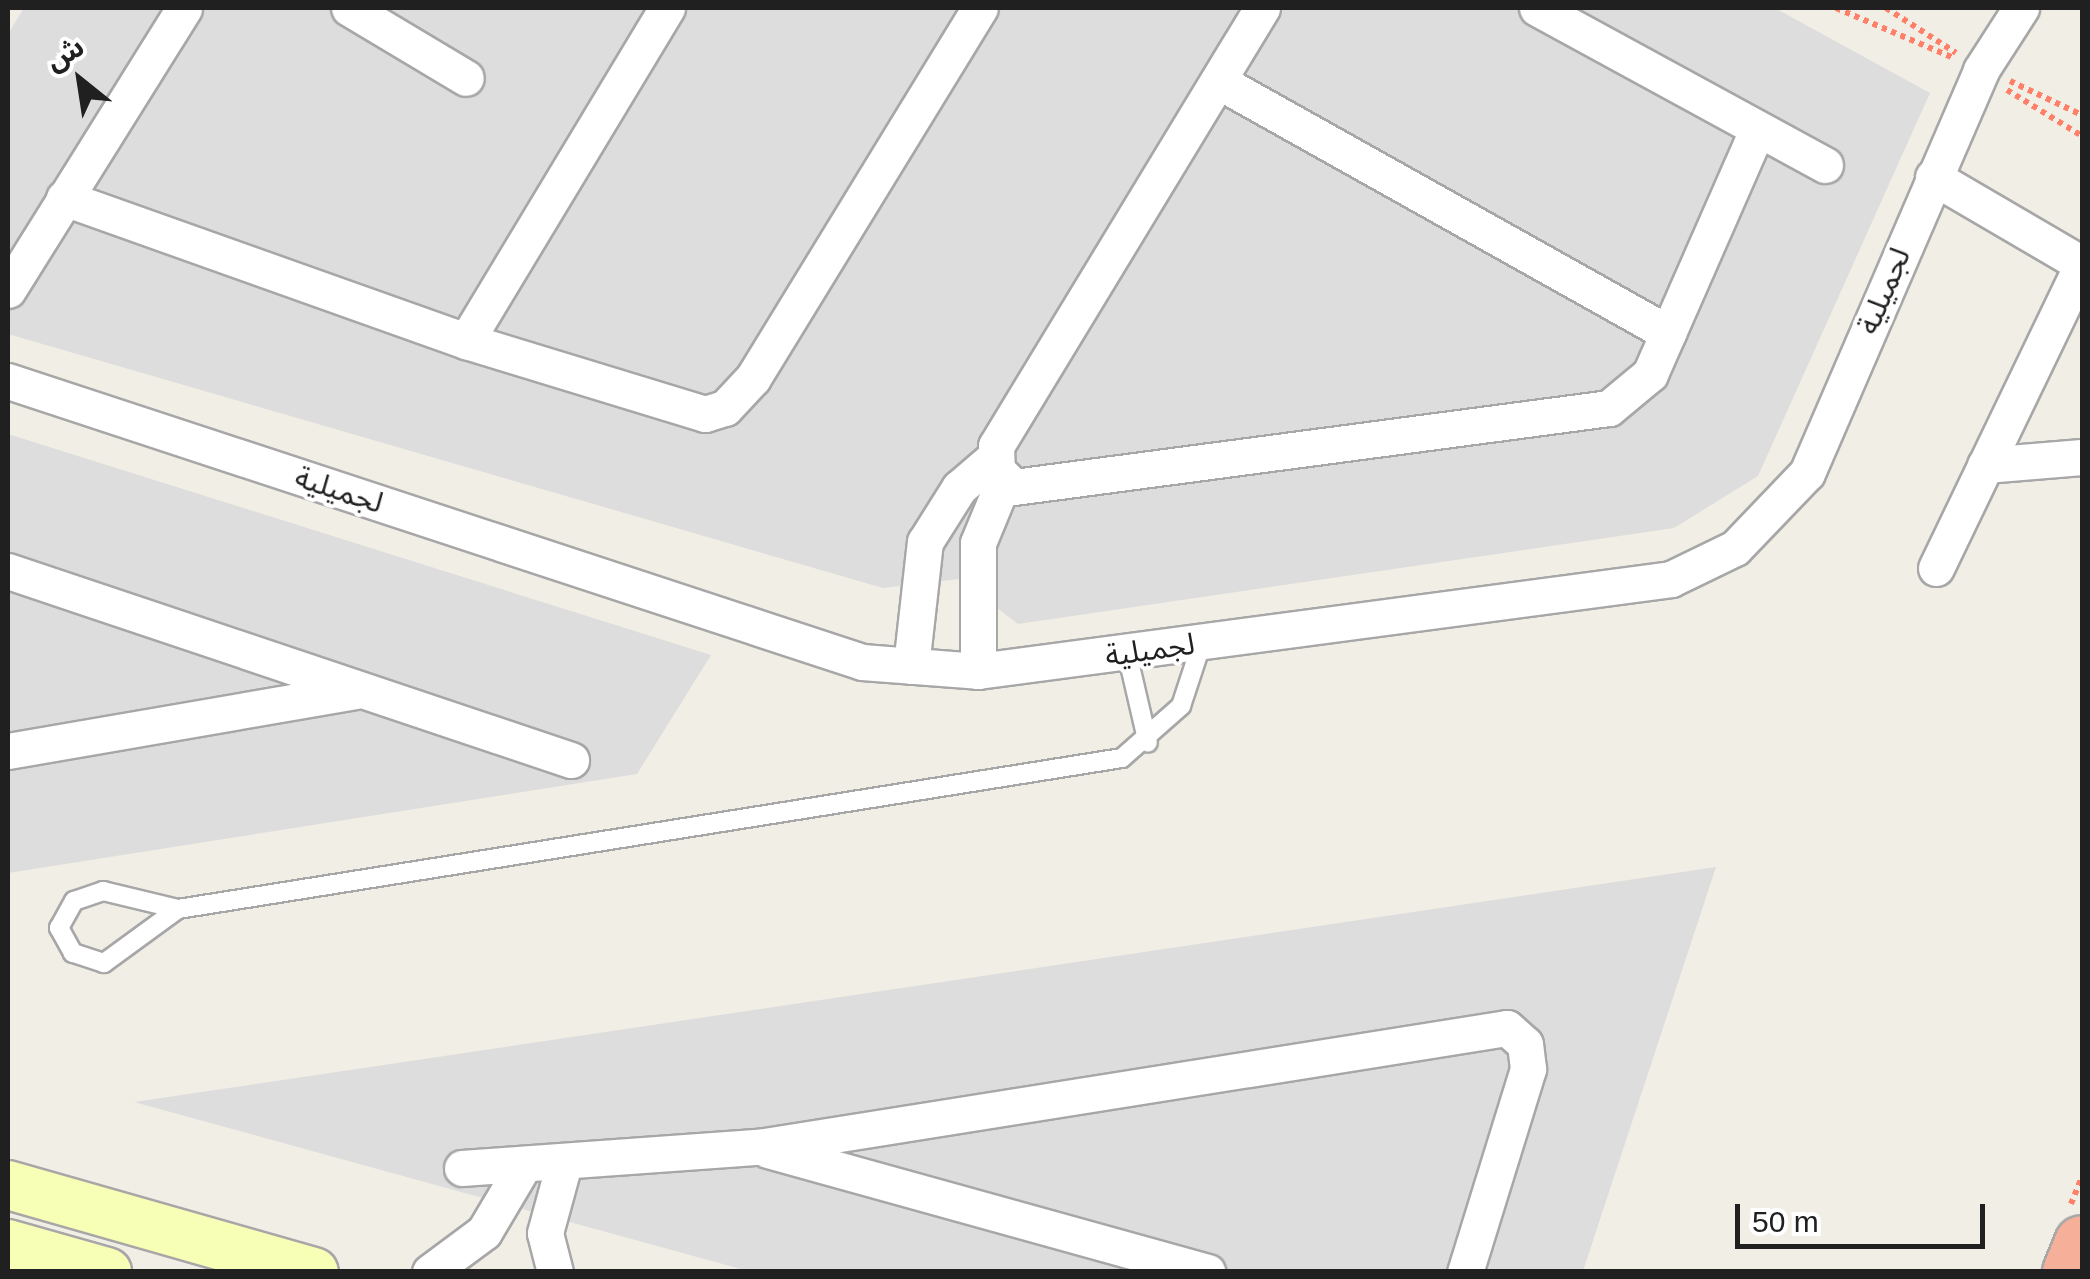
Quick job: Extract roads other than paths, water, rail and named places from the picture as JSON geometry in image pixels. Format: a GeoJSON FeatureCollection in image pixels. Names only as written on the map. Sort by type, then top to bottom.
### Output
{"type":"FeatureCollection","features":[{"type":"Feature","properties":{"kind":"highway"},"geometry":{"type":"LineString","coordinates":[[2070,1272],[2082,1243]]}},
{"type":"Feature","properties":{"kind":"main road"},"geometry":{"type":"LineString","coordinates":[[8,1184],[314,1272]]}},
{"type":"Feature","properties":{"kind":"main road"},"geometry":{"type":"LineString","coordinates":[[8,1244],[107,1272]]}},
{"type":"Feature","properties":{"kind":"main road"},"geometry":{"type":"LineString","coordinates":[[8,1254],[24,1272]]}},
{"type":"Feature","properties":{"kind":"street"},"geometry":{"type":"LineString","coordinates":[[8,290],[184,8]]}},
{"type":"Feature","properties":{"kind":"street"},"geometry":{"type":"LineString","coordinates":[[349,8],[466,78]]}},
{"type":"Feature","properties":{"kind":"street"},"geometry":{"type":"LineString","coordinates":[[466,340],[667,8]]}},
{"type":"Feature","properties":{"kind":"street"},"geometry":{"type":"LineString","coordinates":[[64,198],[685,413],[725,408],[753,378],[980,8]]}},
{"type":"Feature","properties":{"kind":"street"},"geometry":{"type":"LineString","coordinates":[[978,670],[978,543],[999,469],[1262,8]]}},
{"type":"Feature","properties":{"kind":"street"},"geometry":{"type":"LineString","coordinates":[[1536,8],[1825,165]]}},
{"type":"Feature","properties":{"kind":"street","name":"لجميلية"},"geometry":{"type":"LineString","coordinates":[[8,381],[862,662],[978,670],[1671,579],[1719,558],[1773,518],[1807,473],[1928,187],[2010,14]]}},
{"type":"Feature","properties":{"kind":"street"},"geometry":{"type":"LineString","coordinates":[[1218,82],[1668,333]]}},
{"type":"Feature","properties":{"kind":"street"},"geometry":{"type":"LineString","coordinates":[[999,469],[1040,490],[1590,414],[1640,387],[1668,333],[1756,130]]}},
{"type":"Feature","properties":{"kind":"street"},"geometry":{"type":"LineString","coordinates":[[1928,187],[2074,260],[1985,466],[1936,568]]}},
{"type":"Feature","properties":{"kind":"street"},"geometry":{"type":"LineString","coordinates":[[1985,466],[2082,457]]}},
{"type":"Feature","properties":{"kind":"street"},"geometry":{"type":"LineString","coordinates":[[911,666],[926,542],[959,488],[999,469]]}},
{"type":"Feature","properties":{"kind":"street"},"geometry":{"type":"LineString","coordinates":[[8,571],[571,760]]}},
{"type":"Feature","properties":{"kind":"street"},"geometry":{"type":"LineString","coordinates":[[8,752],[362,690]]}},
{"type":"Feature","properties":{"kind":"street"},"geometry":{"type":"LineString","coordinates":[[462,1168],[563,1167],[758,1147],[1507,1028],[1525,1044],[1528,1069],[1465,1272]]}},
{"type":"Feature","properties":{"kind":"street"},"geometry":{"type":"LineString","coordinates":[[758,1147],[1207,1272]]}},
{"type":"Feature","properties":{"kind":"street"},"geometry":{"type":"LineString","coordinates":[[555,1272],[544,1233],[563,1167]]}},
{"type":"Feature","properties":{"kind":"street"},"geometry":{"type":"LineString","coordinates":[[430,1272],[484,1232],[522,1168]]}},
{"type":"Feature","properties":{"kind":"lane"},"geometry":{"type":"LineString","coordinates":[[178,910],[104,963],[73,952],[59,928],[74,901],[103,890],[178,910],[1122,758],[1148,742],[1181,706],[1202,642]]}},
{"type":"Feature","properties":{"kind":"lane"},"geometry":{"type":"LineString","coordinates":[[1127,653],[1148,742]]}}]}
